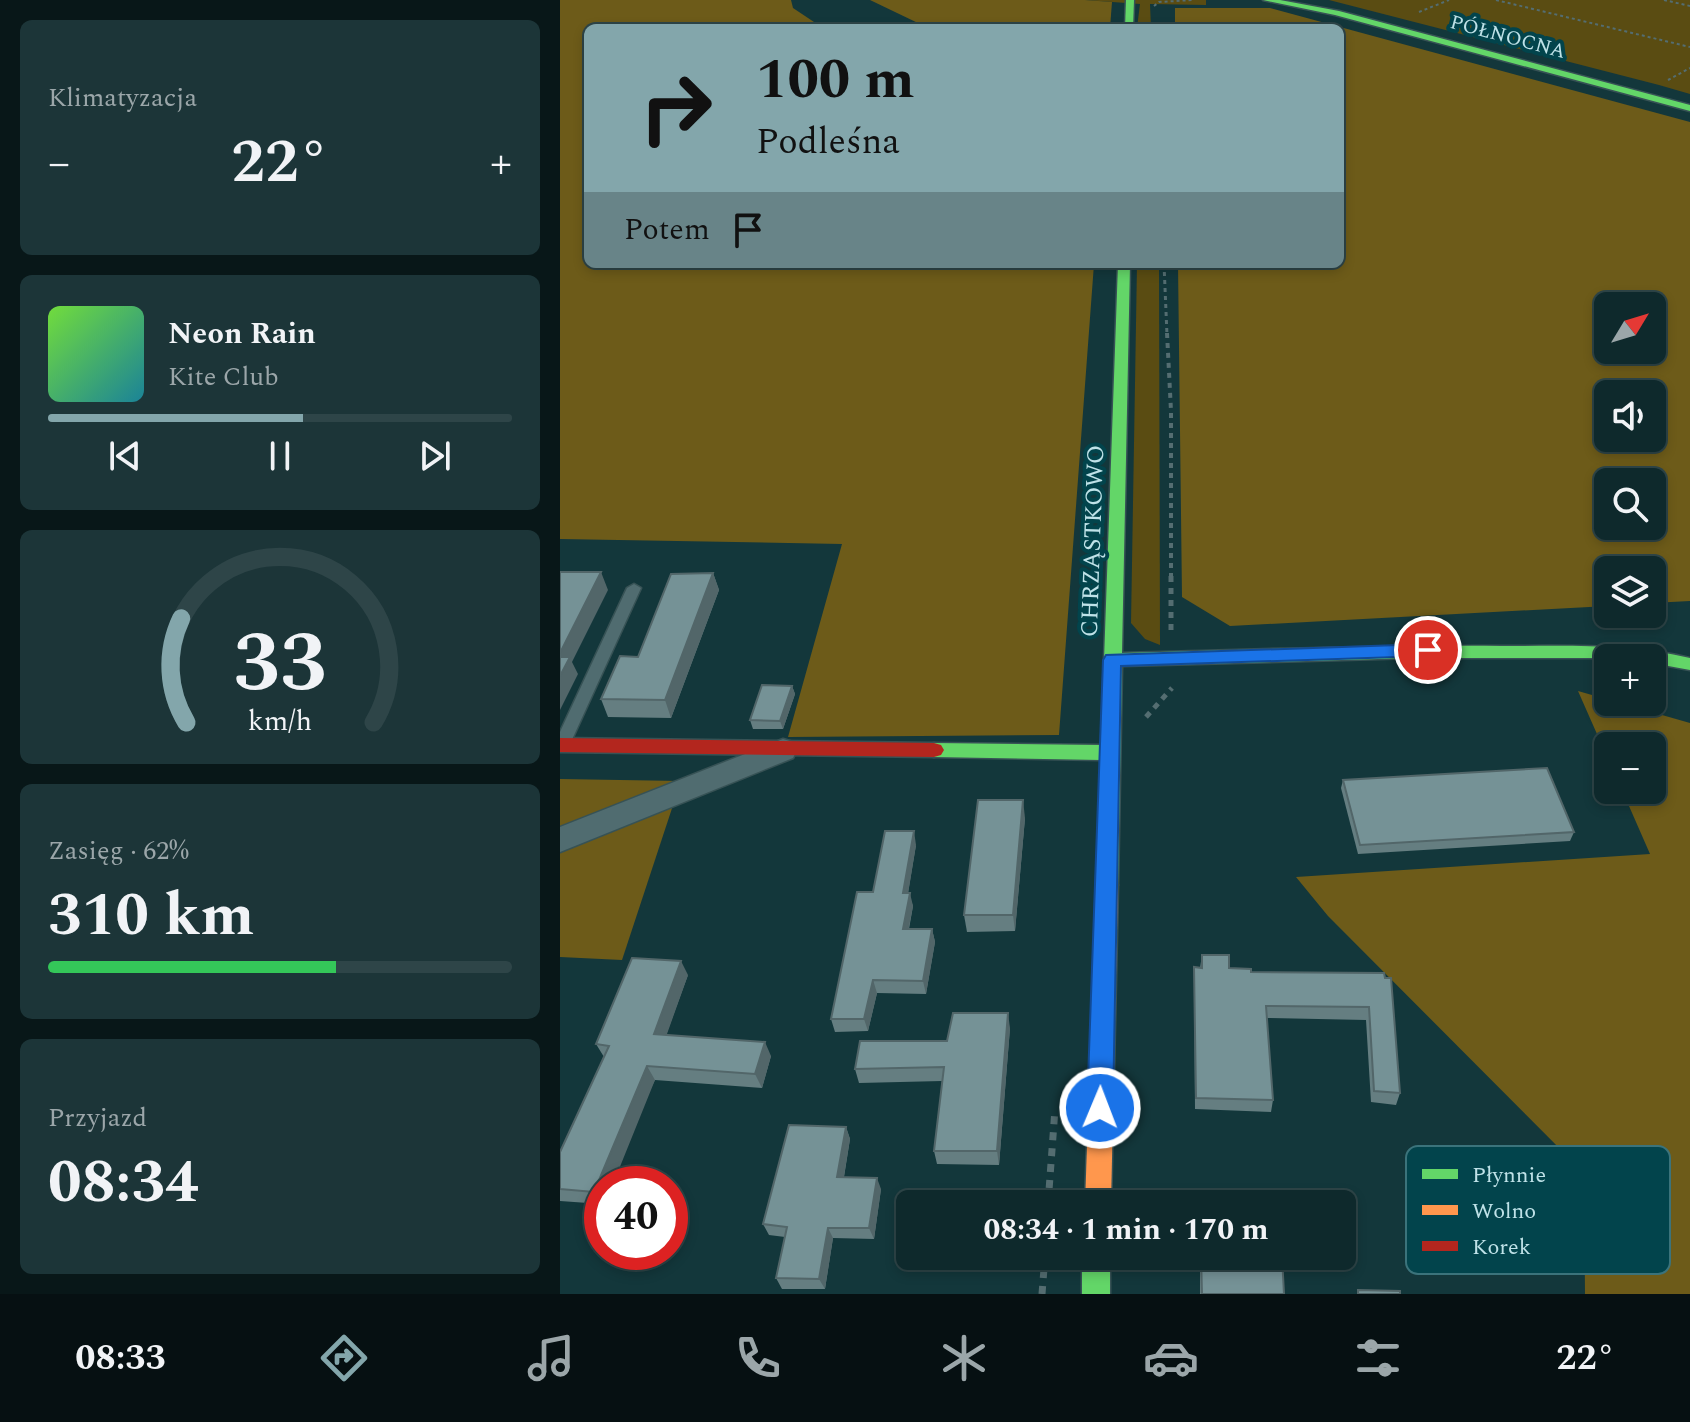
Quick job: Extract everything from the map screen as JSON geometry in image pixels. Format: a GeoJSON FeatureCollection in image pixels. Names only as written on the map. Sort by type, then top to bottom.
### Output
{"type":"FeatureCollection","features":[{"type":"Feature","properties":{"kind":"street"},"geometry":{"type":"LineString","coordinates":[[1129,24],[1130,0]]}},
{"type":"Feature","properties":{"kind":"street","name":"PÓŁNOCNA"},"geometry":{"type":"LineString","coordinates":[[1267,0],[1336,13],[1690,108]]}},
{"type":"Feature","properties":{"kind":"street","name":"CHRZĄSTKOWO"},"geometry":{"type":"LineString","coordinates":[[1098,1190],[1124,268]]}},
{"type":"Feature","properties":{"kind":"street"},"geometry":{"type":"LineString","coordinates":[[1112,660],[1428,650],[1605,653],[1669,657],[1690,664]]}},
{"type":"Feature","properties":{"kind":"street"},"geometry":{"type":"LineString","coordinates":[[561,745],[1109,753]]}},
{"type":"Feature","properties":{"kind":"street"},"geometry":{"type":"LineString","coordinates":[[560,840],[787,748]]}},
{"type":"Feature","properties":{"kind":"street"},"geometry":{"type":"LineString","coordinates":[[1096,1270],[1096,1294]]}},
{"type":"Feature","properties":{"kind":"lane"},"geometry":{"type":"LineString","coordinates":[[561,745],[634,588]]}},
{"type":"Feature","properties":{"kind":"path"},"geometry":{"type":"LineString","coordinates":[[1155,17],[1155,3],[1193,0]]}},
{"type":"Feature","properties":{"kind":"path"},"geometry":{"type":"LineString","coordinates":[[1415,14],[1449,0]]}},
{"type":"Feature","properties":{"kind":"path"},"geometry":{"type":"LineString","coordinates":[[1496,0],[1690,47]]}},
{"type":"Feature","properties":{"kind":"path"},"geometry":{"type":"LineString","coordinates":[[1664,0],[1690,6]]}},
{"type":"Feature","properties":{"kind":"path"},"geometry":{"type":"LineString","coordinates":[[1142,721],[1173,687],[1171,411],[1164,268]]}},
{"type":"Feature","properties":{"kind":"path"},"geometry":{"type":"LineString","coordinates":[[1042,1294],[1044,1270]]}},
{"type":"Feature","properties":{"kind":"shaded area"},"geometry":{"type":"Polygon","coordinates":[[[560,0],[791,0],[793,8],[817,24],[584,24],[584,268],[1094,268],[1059,735],[788,737],[842,544],[560,539],[560,0]]]}},
{"type":"Feature","properties":{"kind":"shaded area"},"geometry":{"type":"Polygon","coordinates":[[[870,0],[1112,2],[1110,24],[920,24],[870,0]]]}},
{"type":"Feature","properties":{"kind":"shaded area"},"geometry":{"type":"Polygon","coordinates":[[[1085,0],[1206,0],[1206,5],[1150,4],[1151,24],[1138,24],[1140,4],[1085,0]]]}},
{"type":"Feature","properties":{"kind":"shaded area"},"geometry":{"type":"Polygon","coordinates":[[[1329,0],[1690,0],[1690,94],[1659,85],[1329,0]]]}},
{"type":"Feature","properties":{"kind":"shaded area"},"geometry":{"type":"Polygon","coordinates":[[[1175,8],[1270,8],[1329,24],[1175,24],[1175,8]]]}},
{"type":"Feature","properties":{"kind":"shaded area"},"geometry":{"type":"Polygon","coordinates":[[[1344,28],[1690,122],[1690,601],[1666,602],[1666,556],[1594,556],[1594,607],[1230,626],[1182,597],[1178,268],[1344,268],[1344,28]]]}},
{"type":"Feature","properties":{"kind":"shaded area"},"geometry":{"type":"Polygon","coordinates":[[[1137,268],[1159,268],[1160,645],[1145,639],[1131,623],[1137,268]]]}},
{"type":"Feature","properties":{"kind":"shaded area"},"geometry":{"type":"Polygon","coordinates":[[[1578,691],[1594,696],[1594,716],[1666,716],[1690,723],[1690,1294],[1585,1294],[1585,1274],[1670,1274],[1670,1146],[1557,1146],[1328,916],[1296,877],[1650,854],[1628,804],[1666,804],[1666,732],[1596,732],[1578,691]]]}},
{"type":"Feature","properties":{"kind":"shaded area"},"geometry":{"type":"Polygon","coordinates":[[[560,779],[681,781],[622,960],[560,957],[560,779]]]}},
{"type":"Feature","properties":{"kind":"building"},"geometry":{"type":"Polygon","coordinates":[[[560,572],[601,572],[560,653],[560,572]]]}},
{"type":"Feature","properties":{"kind":"building"},"geometry":{"type":"Polygon","coordinates":[[[713,573],[665,700],[601,699],[620,656],[638,657],[671,574],[713,573]]]}},
{"type":"Feature","properties":{"kind":"building"},"geometry":{"type":"Polygon","coordinates":[[[560,657],[570,657],[560,676],[560,657]]]}},
{"type":"Feature","properties":{"kind":"building"},"geometry":{"type":"Polygon","coordinates":[[[762,685],[792,686],[780,721],[750,720],[762,685]]]}},
{"type":"Feature","properties":{"kind":"building"},"geometry":{"type":"Polygon","coordinates":[[[1547,768],[1574,832],[1360,845],[1343,780],[1547,768]]]}},
{"type":"Feature","properties":{"kind":"building"},"geometry":{"type":"Polygon","coordinates":[[[978,800],[1023,800],[1013,915],[964,915],[978,800]]]}},
{"type":"Feature","properties":{"kind":"building"},"geometry":{"type":"Polygon","coordinates":[[[885,831],[914,831],[903,893],[910,893],[903,929],[932,929],[923,981],[873,980],[864,1019],[831,1019],[857,892],[873,892],[885,831]]]}},
{"type":"Feature","properties":{"kind":"building"},"geometry":{"type":"Polygon","coordinates":[[[1202,955],[1229,955],[1229,968],[1251,969],[1251,972],[1384,973],[1385,978],[1391,978],[1400,1093],[1374,1091],[1369,1007],[1266,1006],[1273,1100],[1196,1098],[1194,967],[1202,968],[1202,955]]]}},
{"type":"Feature","properties":{"kind":"building"},"geometry":{"type":"Polygon","coordinates":[[[632,958],[681,961],[654,1034],[765,1042],[755,1074],[647,1066],[605,1166],[584,1166],[584,1191],[560,1189],[560,1152],[609,1046],[596,1044],[632,958]]]}},
{"type":"Feature","properties":{"kind":"building"},"geometry":{"type":"Polygon","coordinates":[[[953,1013],[1008,1013],[997,1151],[934,1151],[944,1067],[855,1069],[860,1041],[947,1041],[953,1013]]]}},
{"type":"Feature","properties":{"kind":"building"},"geometry":{"type":"Polygon","coordinates":[[[789,1125],[846,1127],[837,1177],[877,1178],[869,1228],[828,1228],[819,1279],[776,1278],[787,1227],[763,1224],[789,1125]]]}},
{"type":"Feature","properties":{"kind":"building"},"geometry":{"type":"Polygon","coordinates":[[[1201,1270],[1283,1270],[1284,1294],[1202,1294],[1201,1270]]]}},
{"type":"Feature","properties":{"kind":"building"},"geometry":{"type":"Polygon","coordinates":[[[1358,1290],[1400,1291],[1400,1294],[1358,1294],[1358,1290]]]}},
{"type":"Feature","properties":{"kind":"traffic: fast"},"geometry":{"type":"LineString","coordinates":[[1129,24],[1130,0]]}},
{"type":"Feature","properties":{"kind":"traffic: fast"},"geometry":{"type":"LineString","coordinates":[[1267,0],[1336,13],[1690,108]]}},
{"type":"Feature","properties":{"kind":"traffic: fast"},"geometry":{"type":"LineString","coordinates":[[1107,885],[1124,268]]}},
{"type":"Feature","properties":{"kind":"traffic: fast"},"geometry":{"type":"LineString","coordinates":[[1112,660],[1363,653],[1581,652],[1647,655],[1690,664]]}},
{"type":"Feature","properties":{"kind":"traffic: fast"},"geometry":{"type":"LineString","coordinates":[[934,750],[1109,753]]}},
{"type":"Feature","properties":{"kind":"traffic: fast"},"geometry":{"type":"LineString","coordinates":[[1096,1270],[1096,1294]]}},
{"type":"Feature","properties":{"kind":"traffic: slow"},"geometry":{"type":"LineString","coordinates":[[1098,1190],[1107,885]]}},
{"type":"Feature","properties":{"kind":"traffic: jam"},"geometry":{"type":"LineString","coordinates":[[560,745],[934,750]]}},
{"type":"Feature","properties":{"kind":"route"},"geometry":{"type":"LineString","coordinates":[[1100,1108],[1112,660],[1428,650]]}}]}
